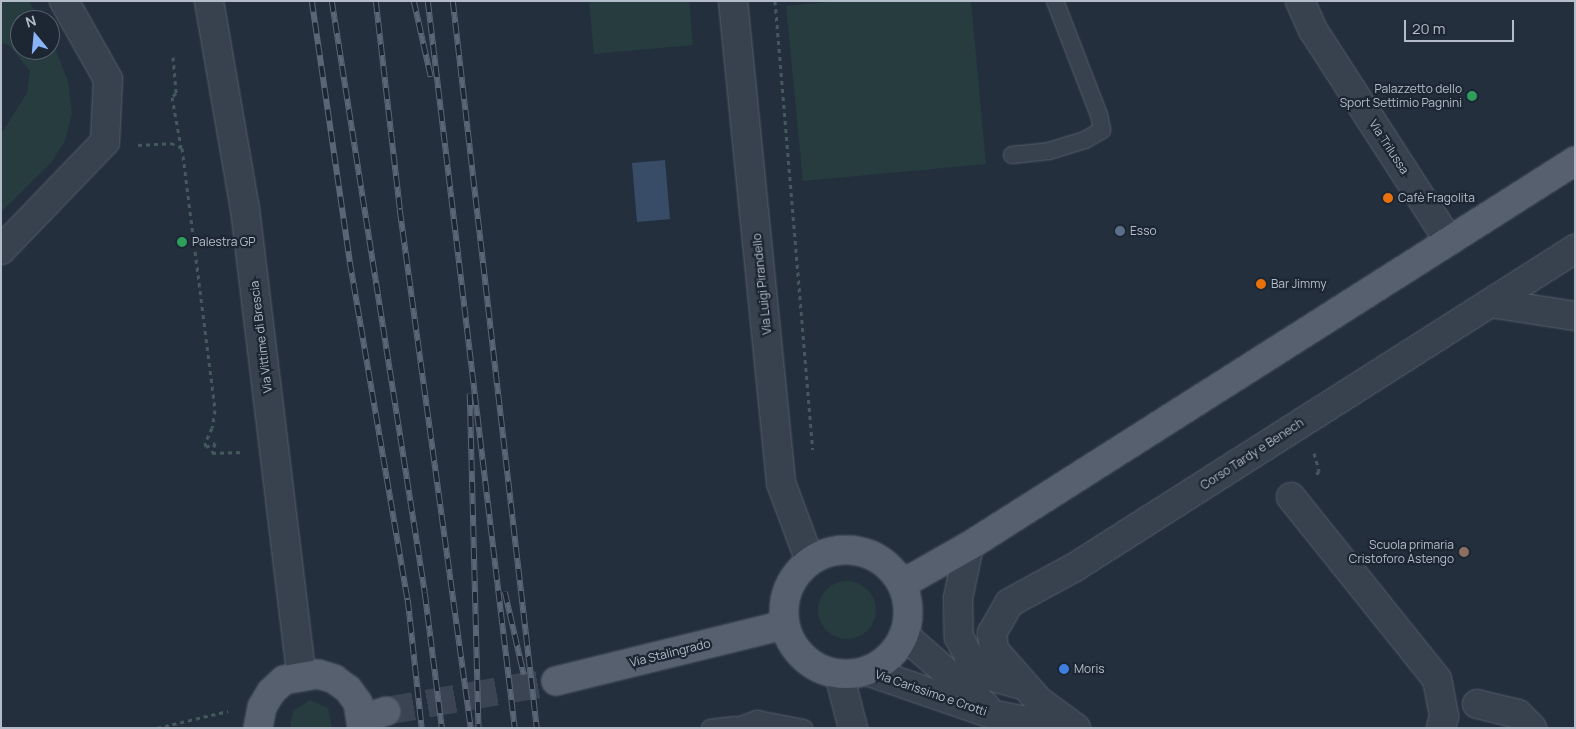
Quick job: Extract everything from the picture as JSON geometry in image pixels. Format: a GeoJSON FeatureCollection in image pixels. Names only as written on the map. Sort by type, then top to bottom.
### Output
{"type":"FeatureCollection","features":[{"type":"Feature","properties":{"kind":"main road"},"geometry":{"type":"LineString","coordinates":[[902,584],[969,546],[1575,161]]}},
{"type":"Feature","properties":{"kind":"main road"},"geometry":{"type":"LineString","coordinates":[[834,551],[861,552],[885,563],[902,584],[908,608],[904,635],[889,657],[866,671],[839,674],[814,666],[804,658],[792,643],[784,625],[787,589],[810,561],[834,551]]}},
{"type":"Feature","properties":{"kind":"main road","name":"Via Stalingrado"},"geometry":{"type":"LineString","coordinates":[[556,681],[784,625]]}},
{"type":"Feature","properties":{"kind":"main road"},"geometry":{"type":"LineString","coordinates":[[258,728],[262,707],[271,692],[284,680],[301,675],[318,674],[341,684],[370,719]]}},
{"type":"Feature","properties":{"kind":"street"},"geometry":{"type":"LineString","coordinates":[[1,250],[105,142],[108,80],[64,1]]}},
{"type":"Feature","properties":{"kind":"street","name":"Via Vittime di Brescia"},"geometry":{"type":"LineString","coordinates":[[208,1],[245,209],[301,675]]}},
{"type":"Feature","properties":{"kind":"street","name":"Via Luigi Pirandello"},"geometry":{"type":"LineString","coordinates":[[734,1],[782,483],[810,561]]}},
{"type":"Feature","properties":{"kind":"street","name":"Via Trilussa"},"geometry":{"type":"LineString","coordinates":[[1300,1],[1313,30],[1449,241]]}},
{"type":"Feature","properties":{"kind":"street","name":"Corso Tardy e Benech"},"geometry":{"type":"LineString","coordinates":[[1076,728],[1023,685],[994,650],[992,633],[1009,602],[1075,567],[1575,249]]}},
{"type":"Feature","properties":{"kind":"street"},"geometry":{"type":"LineString","coordinates":[[1491,303],[1575,316]]}},
{"type":"Feature","properties":{"kind":"street"},"geometry":{"type":"LineString","coordinates":[[1291,497],[1437,679],[1444,716],[1441,728]]}},
{"type":"Feature","properties":{"kind":"street","name":"Corso Tardy e Benech"},"geometry":{"type":"LineString","coordinates":[[969,546],[958,598],[959,637],[973,664],[989,676],[1023,685]]}},
{"type":"Feature","properties":{"kind":"street","name":"Via Carissimo e Crotti"},"geometry":{"type":"LineString","coordinates":[[904,635],[995,715]]}},
{"type":"Feature","properties":{"kind":"street","name":"Via Carissimo e Crotti"},"geometry":{"type":"LineString","coordinates":[[866,671],[995,715],[1064,728]]}},
{"type":"Feature","properties":{"kind":"street"},"geometry":{"type":"LineString","coordinates":[[839,674],[853,728]]}},
{"type":"Feature","properties":{"kind":"street"},"geometry":{"type":"LineString","coordinates":[[1477,704],[1518,714],[1532,728]]}},
{"type":"Feature","properties":{"kind":"lane"},"geometry":{"type":"LineString","coordinates":[[1012,154],[1049,152],[1085,140],[1102,130],[1093,98],[1055,1]]}},
{"type":"Feature","properties":{"kind":"lane"},"geometry":{"type":"LineString","coordinates":[[710,728],[734,726],[757,719],[804,728]]}},
{"type":"Feature","properties":{"kind":"path"},"geometry":{"type":"LineString","coordinates":[[775,1],[814,457]]}},
{"type":"Feature","properties":{"kind":"path"},"geometry":{"type":"LineString","coordinates":[[172,56],[176,93],[172,97],[182,148],[215,410],[212,428],[205,443],[206,447],[214,443],[212,453],[217,453]]}},
{"type":"Feature","properties":{"kind":"path"},"geometry":{"type":"LineString","coordinates":[[105,142],[132,146],[171,143],[182,148]]}},
{"type":"Feature","properties":{"kind":"path"},"geometry":{"type":"LineString","coordinates":[[1291,497],[1319,471],[1305,420]]}},
{"type":"Feature","properties":{"kind":"path"},"geometry":{"type":"LineString","coordinates":[[157,728],[224,713],[236,707]]}},
{"type":"Feature","properties":{"kind":"green space"},"geometry":{"type":"Polygon","coordinates":[[[1,1],[29,1],[34,10],[10,10],[10,46],[1,43],[1,1]]]}},
{"type":"Feature","properties":{"kind":"green space"},"geometry":{"type":"Polygon","coordinates":[[[589,1],[689,1],[693,45],[594,54],[589,1]]]}},
{"type":"Feature","properties":{"kind":"green space"},"geometry":{"type":"Polygon","coordinates":[[[839,1],[971,1],[986,164],[803,181],[786,6],[839,1]]]}},
{"type":"Feature","properties":{"kind":"green space"},"geometry":{"type":"Polygon","coordinates":[[[21,60],[60,60],[68,81],[72,113],[65,141],[51,163],[1,212],[1,134],[27,93],[30,71],[21,60]]]}},
{"type":"Feature","properties":{"kind":"green space"},"geometry":{"type":"Polygon","coordinates":[[[847,581],[863,586],[871,594],[876,610],[871,626],[863,634],[847,639],[831,634],[823,626],[818,610],[823,594],[831,586],[847,581]]]}},
{"type":"Feature","properties":{"kind":"green space"},"geometry":{"type":"Polygon","coordinates":[[[310,700],[328,708],[332,728],[290,728],[293,711],[310,700]]]}},
{"type":"Feature","properties":{"kind":"water"},"geometry":{"type":"Polygon","coordinates":[[[665,160],[670,219],[637,222],[632,163],[665,160]]]}},
{"type":"Feature","properties":{"kind":"tunnel"},"geometry":{"type":"LineString","coordinates":[[386,711],[556,681]]}},
{"type":"Feature","properties":{"kind":"railway"},"geometry":{"type":"LineString","coordinates":[[312,1],[350,262],[408,600],[422,728]]}},
{"type":"Feature","properties":{"kind":"railway"},"geometry":{"type":"LineString","coordinates":[[332,1],[425,593],[442,728]]}},
{"type":"Feature","properties":{"kind":"railway"},"geometry":{"type":"LineString","coordinates":[[376,1],[400,210],[471,728]]}},
{"type":"Feature","properties":{"kind":"railway"},"geometry":{"type":"LineString","coordinates":[[414,1],[431,77]]}},
{"type":"Feature","properties":{"kind":"railway"},"geometry":{"type":"LineString","coordinates":[[428,1],[515,728]]}},
{"type":"Feature","properties":{"kind":"railway"},"geometry":{"type":"LineString","coordinates":[[453,1],[537,728]]}},
{"type":"Feature","properties":{"kind":"railway"},"geometry":{"type":"LineString","coordinates":[[470,394],[479,728]]}},
{"type":"Feature","properties":{"kind":"railway"},"geometry":{"type":"LineString","coordinates":[[505,592],[524,675]]}},
{"type":"Feature","properties":{"kind":"place","name":"Palazzetto dello Sport Settimio Pagnini"},"geometry":{"type":"Point","coordinates":[1472,96]}},
{"type":"Feature","properties":{"kind":"place","name":"Cafè Fragolita"},"geometry":{"type":"Point","coordinates":[1388,198]}},
{"type":"Feature","properties":{"kind":"place","name":"Esso"},"geometry":{"type":"Point","coordinates":[1120,231]}},
{"type":"Feature","properties":{"kind":"place","name":"Palestra GP"},"geometry":{"type":"Point","coordinates":[182,242]}},
{"type":"Feature","properties":{"kind":"place","name":"Bar Jimmy"},"geometry":{"type":"Point","coordinates":[1261,284]}},
{"type":"Feature","properties":{"kind":"place","name":"Scuola primaria Cristoforo Astengo"},"geometry":{"type":"Point","coordinates":[1464,552]}},
{"type":"Feature","properties":{"kind":"place","name":"Moris"},"geometry":{"type":"Point","coordinates":[1064,669]}}]}
